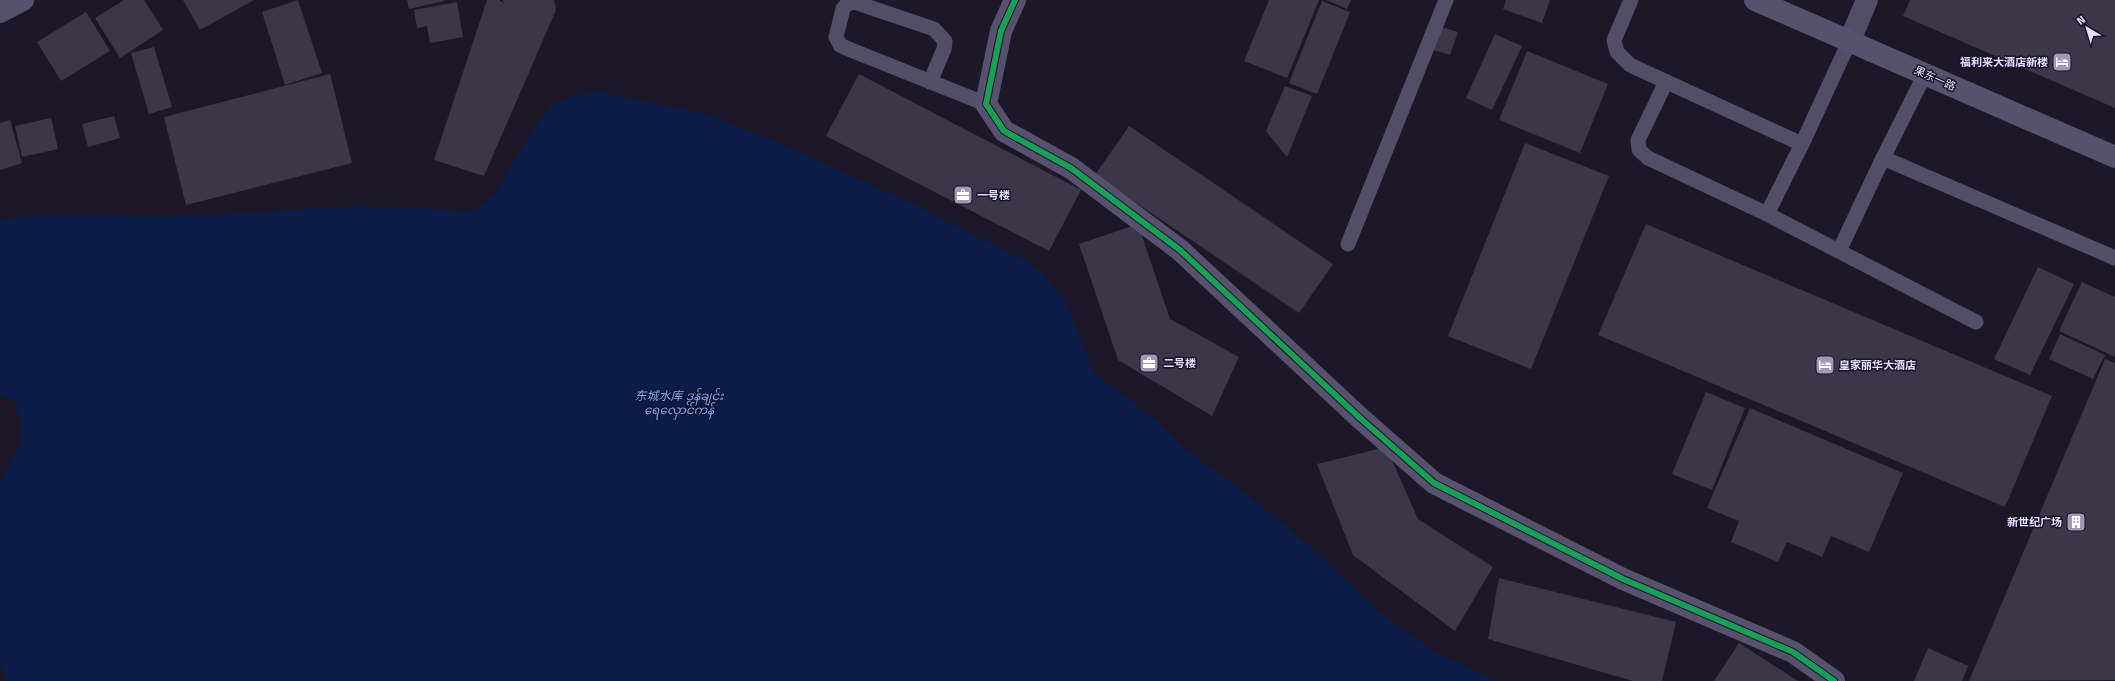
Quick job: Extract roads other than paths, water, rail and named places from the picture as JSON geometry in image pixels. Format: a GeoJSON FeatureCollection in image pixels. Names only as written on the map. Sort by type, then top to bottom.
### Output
{"type":"FeatureCollection","features":[{"type":"Feature","properties":{"kind":"street"},"geometry":{"type":"LineString","coordinates":[[0,12],[23,0]]}},
{"type":"Feature","properties":{"kind":"street"},"geometry":{"type":"LineString","coordinates":[[1016,0],[1001,31],[990,77],[986,104],[1004,131],[1071,168],[1180,250],[1360,418],[1434,483],[1622,579],[1793,652],[1834,681]]}},
{"type":"Feature","properties":{"kind":"street","name":"果东一路"},"geometry":{"type":"LineString","coordinates":[[1755,0],[1850,40],[2115,157]]}},
{"type":"Feature","properties":{"kind":"street"},"geometry":{"type":"LineString","coordinates":[[1850,40],[1867,0]]}},
{"type":"Feature","properties":{"kind":"lane"},"geometry":{"type":"LineString","coordinates":[[1348,244],[1446,0]]}},
{"type":"Feature","properties":{"kind":"lane"},"geometry":{"type":"LineString","coordinates":[[1631,0],[1614,40],[1616,52],[1630,65],[1802,144]]}},
{"type":"Feature","properties":{"kind":"lane"},"geometry":{"type":"LineString","coordinates":[[930,82],[944,49],[945,41],[934,28],[854,2],[847,4],[843,8],[836,37],[840,45],[930,82],[986,104]]}},
{"type":"Feature","properties":{"kind":"lane"},"geometry":{"type":"LineString","coordinates":[[1767,214],[1802,144],[1850,40]]}},
{"type":"Feature","properties":{"kind":"lane"},"geometry":{"type":"LineString","coordinates":[[1839,251],[1925,74]]}},
{"type":"Feature","properties":{"kind":"lane"},"geometry":{"type":"LineString","coordinates":[[1666,82],[1638,140],[1639,150],[1648,158],[1767,214],[1976,322]]}},
{"type":"Feature","properties":{"kind":"lane"},"geometry":{"type":"LineString","coordinates":[[1883,158],[2115,258]]}},
{"type":"Feature","properties":{"kind":"water","name":"东城水库 ဒွန်ချင်း ရေလှောင်ကန်"},"geometry":{"type":"Polygon","coordinates":[[[601,92],[709,115],[776,142],[909,202],[1027,262],[1044,275],[1066,301],[1093,372],[1157,421],[1185,449],[1245,493],[1289,529],[1325,560],[1375,609],[1427,648],[1497,681],[6,681],[0,661],[0,483],[19,447],[22,433],[21,421],[14,401],[0,395],[0,220],[29,216],[182,217],[355,206],[434,209],[463,212],[475,210],[496,193],[527,139],[550,106],[572,96],[601,92]]]}},
{"type":"Feature","properties":{"kind":"place","name":"福利来大酒店新楼"},"geometry":{"type":"Point","coordinates":[2062,62]}},
{"type":"Feature","properties":{"kind":"place","name":"一号楼"},"geometry":{"type":"Point","coordinates":[963,195]}},
{"type":"Feature","properties":{"kind":"place","name":"二号楼"},"geometry":{"type":"Point","coordinates":[1149,363]}},
{"type":"Feature","properties":{"kind":"place","name":"皇家丽华大酒店"},"geometry":{"type":"Point","coordinates":[1825,365]}},
{"type":"Feature","properties":{"kind":"place","name":"新世纪广场"},"geometry":{"type":"Point","coordinates":[2076,522]}}]}
